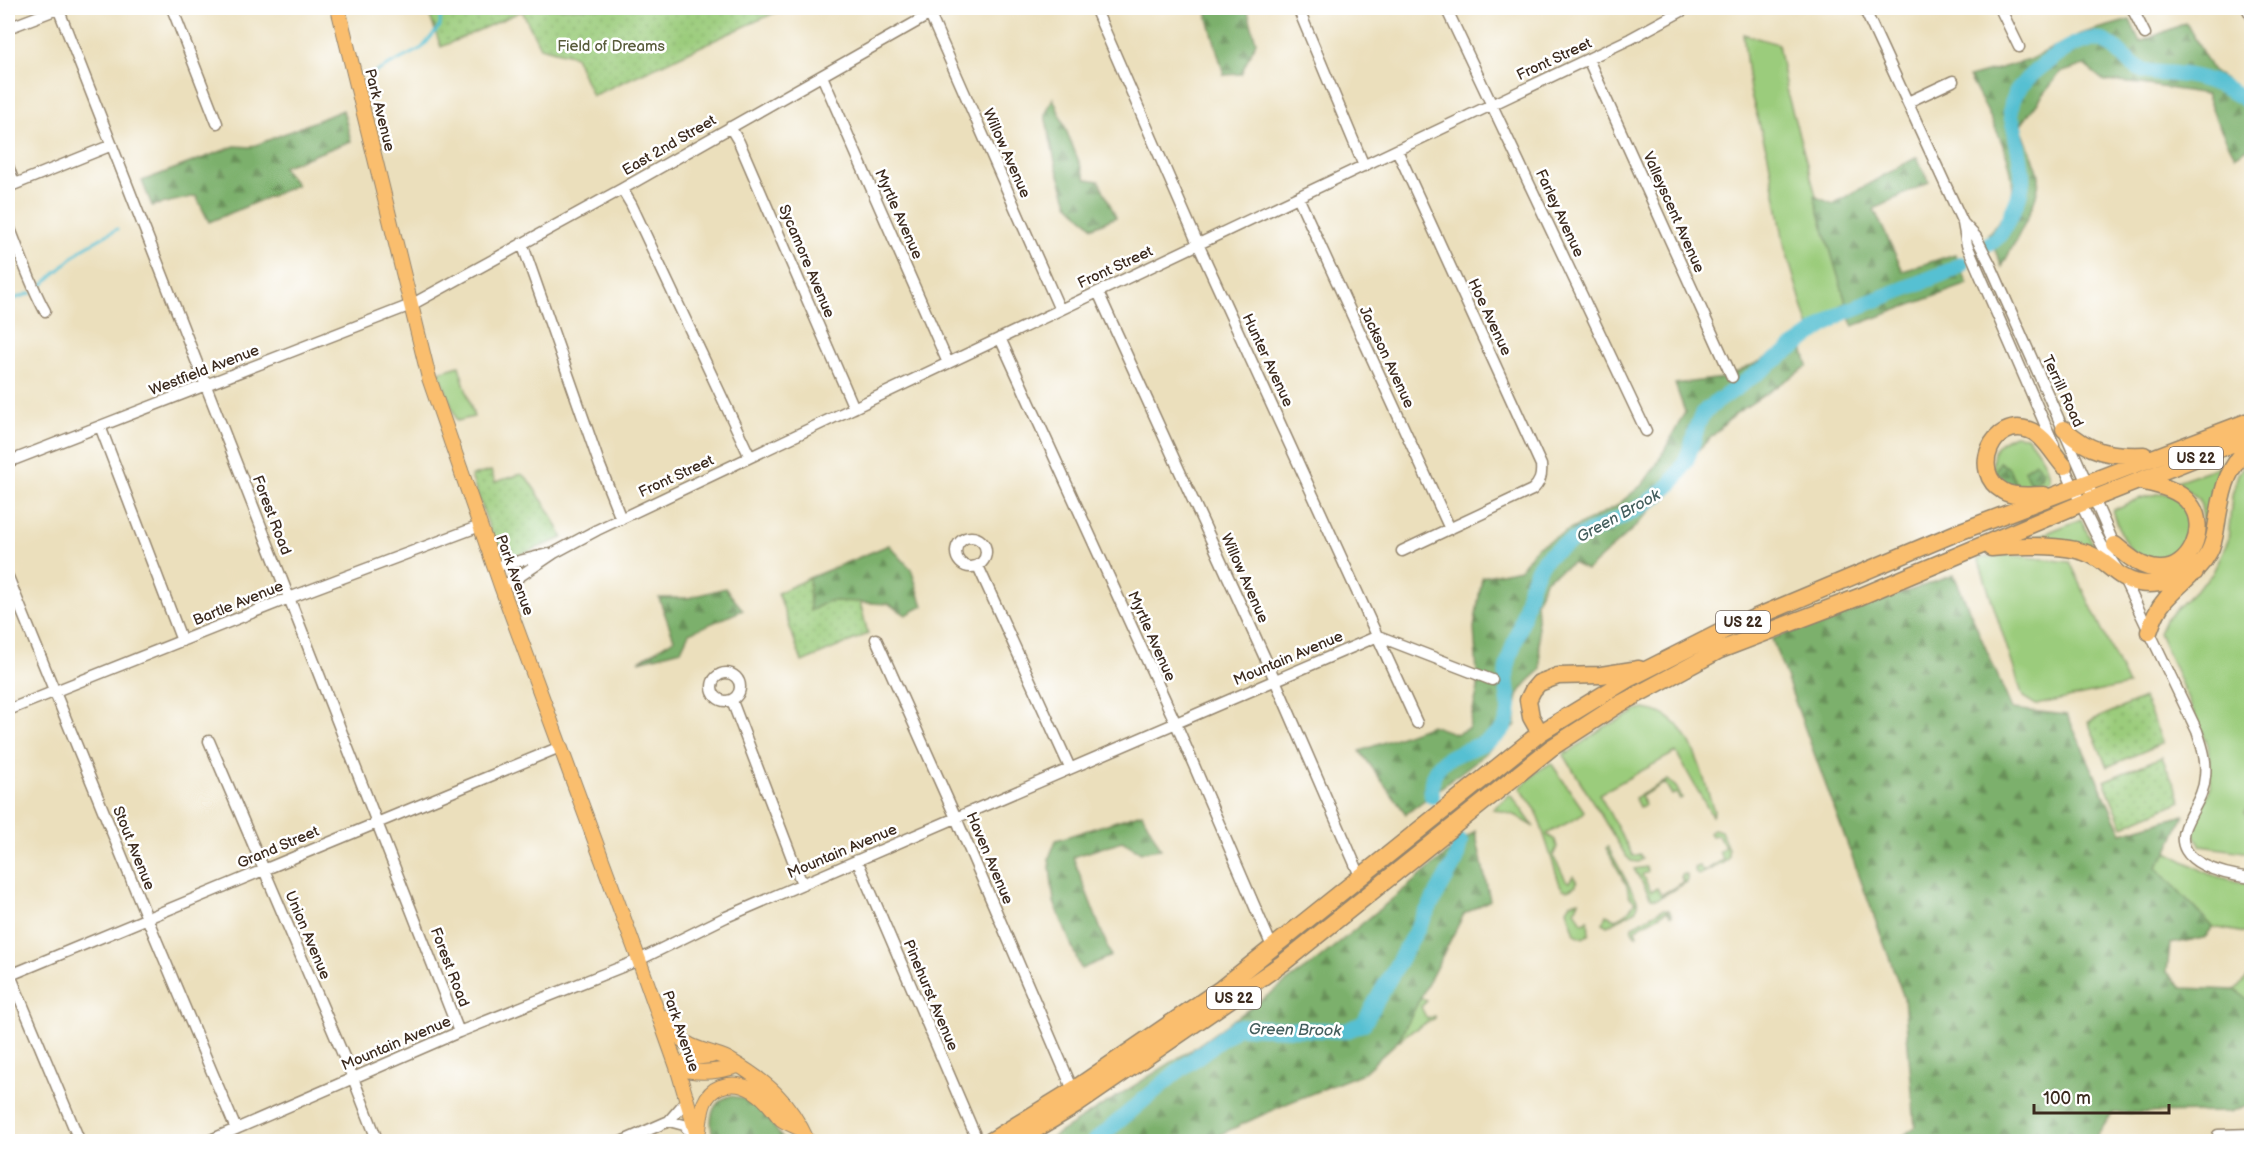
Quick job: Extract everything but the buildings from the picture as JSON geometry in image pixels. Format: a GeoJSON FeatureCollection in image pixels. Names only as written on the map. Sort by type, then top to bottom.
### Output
{"type":"FeatureCollection","features":[{"type":"Feature","properties":{"kind":"highway","name":"US 22"},"geometry":{"type":"LineString","coordinates":[[989,1142],[1073,1090],[1222,988],[1540,733],[1630,678],[1762,614],[1956,533],[2252,420]]}},
{"type":"Feature","properties":{"kind":"highway"},"geometry":{"type":"LineString","coordinates":[[2054,494],[2014,494],[2002,491],[1992,479],[1987,467],[1988,450],[2001,434],[2015,429],[2028,429],[2041,437],[2064,466]]}},
{"type":"Feature","properties":{"kind":"highway"},"geometry":{"type":"LineString","coordinates":[[2064,429],[2078,442],[2104,454],[2157,455]]}},
{"type":"Feature","properties":{"kind":"highway","name":"US 22"},"geometry":{"type":"LineString","coordinates":[[1015,1142],[1078,1104],[1283,963],[1464,819],[1508,781],[1569,736],[1616,706],[1720,650],[1859,597],[2088,501],[2252,436]]}},
{"type":"Feature","properties":{"kind":"highway"},"geometry":{"type":"LineString","coordinates":[[2149,632],[2156,613],[2165,600],[2195,572],[2209,552],[2214,541],[2226,479],[2232,466],[2252,442]]}},
{"type":"Feature","properties":{"kind":"highway"},"geometry":{"type":"LineString","coordinates":[[2115,545],[2140,564],[2164,569],[2179,563],[2186,557],[2196,541],[2198,521],[2190,503],[2171,490],[2140,481]]}},
{"type":"Feature","properties":{"kind":"highway"},"geometry":{"type":"LineString","coordinates":[[1972,550],[2021,546],[2081,551],[2102,560],[2123,577],[2142,583],[2169,582],[2195,572]]}},
{"type":"Feature","properties":{"kind":"highway"},"geometry":{"type":"LineString","coordinates":[[1540,733],[1531,717],[1528,700],[1539,684],[1558,676],[1601,675],[1654,666]]}},
{"type":"Feature","properties":{"kind":"main road","name":"Park Avenue"},"geometry":{"type":"LineString","coordinates":[[338,8],[429,378],[494,567],[677,1067],[699,1142]]}},
{"type":"Feature","properties":{"kind":"main road"},"geometry":{"type":"LineString","coordinates":[[655,1005],[684,1041],[714,1055],[727,1058],[770,1086],[788,1107],[805,1136]]}},
{"type":"Feature","properties":{"kind":"main road"},"geometry":{"type":"LineString","coordinates":[[677,1067],[693,1058],[714,1055]]}},
{"type":"Feature","properties":{"kind":"main road"},"geometry":{"type":"LineString","coordinates":[[677,1067],[698,1072],[722,1071],[738,1066]]}},
{"type":"Feature","properties":{"kind":"main road"},"geometry":{"type":"LineString","coordinates":[[699,1142],[700,1115],[706,1100],[714,1090],[731,1085],[740,1085],[754,1091],[781,1119],[805,1136]]}},
{"type":"Feature","properties":{"kind":"street"},"geometry":{"type":"LineString","coordinates":[[8,28],[59,8]]}},
{"type":"Feature","properties":{"kind":"street","name":"Forest Road"},"geometry":{"type":"LineString","coordinates":[[59,8],[459,1032]]}},
{"type":"Feature","properties":{"kind":"street"},"geometry":{"type":"LineString","coordinates":[[172,8],[217,123]]}},
{"type":"Feature","properties":{"kind":"street","name":"East 2nd Street"},"geometry":{"type":"LineString","coordinates":[[411,305],[822,76],[928,11],[941,8]]}},
{"type":"Feature","properties":{"kind":"street","name":"Hunter Avenue"},"geometry":{"type":"LineString","coordinates":[[1095,8],[1198,244],[1417,723]]}},
{"type":"Feature","properties":{"kind":"street"},"geometry":{"type":"LineString","coordinates":[[1298,8],[1364,165]]}},
{"type":"Feature","properties":{"kind":"street","name":"Farley Avenue"},"geometry":{"type":"LineString","coordinates":[[1446,8],[1646,431]]}},
{"type":"Feature","properties":{"kind":"street","name":"Front Street"},"geometry":{"type":"LineString","coordinates":[[501,586],[554,553],[621,519],[1588,59],[1687,8]]}},
{"type":"Feature","properties":{"kind":"street","name":"Terrill Road"},"geometry":{"type":"LineString","coordinates":[[1864,8],[1963,223],[1967,245],[2010,349],[2064,466],[2080,484],[2115,545],[2123,577]]}},
{"type":"Feature","properties":{"kind":"street"},"geometry":{"type":"LineString","coordinates":[[2000,8],[2019,47]]}},
{"type":"Feature","properties":{"kind":"street"},"geometry":{"type":"LineString","coordinates":[[2132,8],[2145,34]]}},
{"type":"Feature","properties":{"kind":"street"},"geometry":{"type":"LineString","coordinates":[[2247,8],[2252,17]]}},
{"type":"Feature","properties":{"kind":"street","name":"Willow Avenue"},"geometry":{"type":"LineString","coordinates":[[928,11],[1060,310]]}},
{"type":"Feature","properties":{"kind":"street","name":"Valleyscent Avenue"},"geometry":{"type":"LineString","coordinates":[[1588,59],[1732,377]]}},
{"type":"Feature","properties":{"kind":"street","name":"Myrtle Avenue"},"geometry":{"type":"LineString","coordinates":[[822,76],[948,363]]}},
{"type":"Feature","properties":{"kind":"street"},"geometry":{"type":"LineString","coordinates":[[1908,102],[1953,81]]}},
{"type":"Feature","properties":{"kind":"street","name":"Sycamore Avenue"},"geometry":{"type":"LineString","coordinates":[[730,127],[739,142],[854,408]]}},
{"type":"Feature","properties":{"kind":"street"},"geometry":{"type":"LineString","coordinates":[[8,166],[11,185],[112,145]]}},
{"type":"Feature","properties":{"kind":"street","name":"Hoe Avenue"},"geometry":{"type":"LineString","coordinates":[[1397,150],[1541,465],[1541,479],[1538,485],[1450,529]]}},
{"type":"Feature","properties":{"kind":"street"},"geometry":{"type":"LineString","coordinates":[[622,189],[750,457]]}},
{"type":"Feature","properties":{"kind":"street","name":"Jackson Avenue"},"geometry":{"type":"LineString","coordinates":[[1298,197],[1450,529]]}},
{"type":"Feature","properties":{"kind":"street","name":"Terrill Road"},"geometry":{"type":"LineString","coordinates":[[1963,223],[1976,237],[1990,264],[2064,429],[2080,484],[2112,562],[2123,577],[2197,731],[2205,759],[2205,776],[2202,791],[2185,827],[2184,845],[2189,854],[2204,866],[2252,879]]}},
{"type":"Feature","properties":{"kind":"street"},"geometry":{"type":"LineString","coordinates":[[8,224],[34,292],[45,312]]}},
{"type":"Feature","properties":{"kind":"street"},"geometry":{"type":"LineString","coordinates":[[522,243],[600,466],[621,519]]}},
{"type":"Feature","properties":{"kind":"street","name":"Willow Avenue"},"geometry":{"type":"LineString","coordinates":[[1098,292],[1275,680],[1361,878]]}},
{"type":"Feature","properties":{"kind":"street","name":"Westfield Avenue"},"geometry":{"type":"LineString","coordinates":[[8,462],[411,305]]}},
{"type":"Feature","properties":{"kind":"street","name":"Myrtle Avenue"},"geometry":{"type":"LineString","coordinates":[[1000,338],[1175,723],[1273,949]]}},
{"type":"Feature","properties":{"kind":"street"},"geometry":{"type":"LineString","coordinates":[[100,426],[182,641]]}},
{"type":"Feature","properties":{"kind":"street","name":"Bartle Avenue"},"geometry":{"type":"LineString","coordinates":[[8,710],[289,598],[480,526]]}},
{"type":"Feature","properties":{"kind":"street"},"geometry":{"type":"LineString","coordinates":[[1402,551],[1450,529]]}},
{"type":"Feature","properties":{"kind":"street","name":"Front Street"},"geometry":{"type":"LineString","coordinates":[[494,567],[554,553]]}},
{"type":"Feature","properties":{"kind":"street"},"geometry":{"type":"LineString","coordinates":[[978,566],[1070,768]]}},
{"type":"Feature","properties":{"kind":"street","name":"Stout Avenue"},"geometry":{"type":"LineString","coordinates":[[8,577],[236,1129]]}},
{"type":"Feature","properties":{"kind":"street"},"geometry":{"type":"LineString","coordinates":[[1378,636],[1492,680]]}},
{"type":"Feature","properties":{"kind":"street","name":"Mountain Avenue"},"geometry":{"type":"LineString","coordinates":[[207,1142],[459,1032],[639,960],[717,921],[1378,636]]}},
{"type":"Feature","properties":{"kind":"street","name":"Haven Avenue"},"geometry":{"type":"LineString","coordinates":[[876,639],[1073,1090]]}},
{"type":"Feature","properties":{"kind":"street"},"geometry":{"type":"LineString","coordinates":[[732,700],[802,884]]}},
{"type":"Feature","properties":{"kind":"street","name":"Union Avenue"},"geometry":{"type":"LineString","coordinates":[[209,741],[353,1078],[378,1142]]}},
{"type":"Feature","properties":{"kind":"street","name":"Grand Street"},"geometry":{"type":"LineString","coordinates":[[8,973],[560,747]]}},
{"type":"Feature","properties":{"kind":"street","name":"Pinehurst Avenue"},"geometry":{"type":"LineString","coordinates":[[857,860],[978,1142]]}},
{"type":"Feature","properties":{"kind":"street"},"geometry":{"type":"LineString","coordinates":[[8,973],[80,1142]]}},
{"type":"Feature","properties":{"kind":"street"},"geometry":{"type":"LineString","coordinates":[[621,1142],[669,1121],[687,1100]]}},
{"type":"Feature","properties":{"kind":"street"},"geometry":{"type":"LineString","coordinates":[[669,1121],[684,1125],[699,1142]]}},
{"type":"Feature","properties":{"kind":"street"},"geometry":{"type":"LineString","coordinates":[[2222,1135],[2252,1134]]}},
{"type":"Feature","properties":{"kind":"green space","name":"Field of Dreams"},"geometry":{"type":"Polygon","coordinates":[[[427,8],[785,8],[592,96],[575,56],[540,47],[522,11],[441,47],[427,8]]]}},
{"type":"Feature","properties":{"kind":"green space"},"geometry":{"type":"Polygon","coordinates":[[[1205,8],[1247,8],[1256,42],[1241,74],[1224,75],[1205,8]]]}},
{"type":"Feature","properties":{"kind":"green space"},"geometry":{"type":"Polygon","coordinates":[[[2130,20],[2140,42],[2186,23],[2213,71],[2251,94],[2251,146],[2235,156],[2217,122],[2206,94],[2104,81],[2084,65],[2060,73],[2021,124],[2038,172],[2038,187],[2031,210],[2002,267],[1988,234],[2010,204],[2013,190],[2011,174],[2000,139],[1969,77],[2029,60],[2080,34],[2130,20]]]}},
{"type":"Feature","properties":{"kind":"green space"},"geometry":{"type":"Polygon","coordinates":[[[1743,34],[1778,44],[1786,89],[1846,302],[1809,328],[1785,248],[1768,155],[1750,91],[1743,34]]]}},
{"type":"Feature","properties":{"kind":"green space"},"geometry":{"type":"Polygon","coordinates":[[[1053,98],[1086,179],[1099,181],[1116,217],[1093,227],[1068,203],[1056,166],[1045,115],[1053,98]]]}},
{"type":"Feature","properties":{"kind":"green space"},"geometry":{"type":"Polygon","coordinates":[[[343,110],[351,141],[282,167],[297,185],[209,222],[196,196],[152,206],[142,181],[235,146],[251,147],[343,110]]]}},
{"type":"Feature","properties":{"kind":"green space"},"geometry":{"type":"Polygon","coordinates":[[[1917,157],[1929,182],[1874,209],[1903,271],[1955,254],[1968,284],[1853,326],[1814,196],[1833,204],[1917,157]]]}},
{"type":"Feature","properties":{"kind":"green space"},"geometry":{"type":"Polygon","coordinates":[[[1800,336],[1808,366],[1735,414],[1698,450],[1684,474],[1635,527],[1587,570],[1572,563],[1546,579],[1536,602],[1541,670],[1523,688],[1517,699],[1516,725],[1480,758],[1406,814],[1360,751],[1431,725],[1456,734],[1469,728],[1478,688],[1474,628],[1482,577],[1520,569],[1536,547],[1615,507],[1643,484],[1657,464],[1685,412],[1675,384],[1724,378],[1763,360],[1800,336]]]}},
{"type":"Feature","properties":{"kind":"green space"},"geometry":{"type":"Polygon","coordinates":[[[459,366],[474,417],[457,421],[439,372],[459,366]]]}},
{"type":"Feature","properties":{"kind":"green space"},"geometry":{"type":"Polygon","coordinates":[[[2014,435],[2027,436],[2045,463],[2049,481],[2024,491],[1993,474],[1993,455],[1997,446],[2014,435]]]}},
{"type":"Feature","properties":{"kind":"green space"},"geometry":{"type":"Polygon","coordinates":[[[2251,456],[2252,799],[2245,813],[2251,827],[2251,853],[2201,846],[2193,831],[2211,786],[2208,745],[2159,633],[2165,620],[2212,574],[2228,541],[2232,496],[2238,474],[2251,456]]]}},
{"type":"Feature","properties":{"kind":"green space"},"geometry":{"type":"Polygon","coordinates":[[[2230,459],[2203,547],[2204,522],[2200,500],[2177,481],[2215,468],[2230,459]]]}},
{"type":"Feature","properties":{"kind":"green space"},"geometry":{"type":"Polygon","coordinates":[[[1999,462],[2009,468],[2018,489],[2005,485],[1995,473],[1999,462]]]}},
{"type":"Feature","properties":{"kind":"green space"},"geometry":{"type":"Polygon","coordinates":[[[2035,462],[2043,471],[2041,477],[2030,483],[2024,471],[2035,462]]]}},
{"type":"Feature","properties":{"kind":"green space"},"geometry":{"type":"Polygon","coordinates":[[[491,471],[495,482],[521,474],[527,478],[550,512],[563,538],[506,560],[500,558],[471,476],[491,471]]]}},
{"type":"Feature","properties":{"kind":"green space"},"geometry":{"type":"Polygon","coordinates":[[[2171,494],[2182,503],[2187,513],[2189,526],[2182,549],[2173,557],[2161,560],[2141,556],[2129,548],[2113,510],[2141,498],[2171,494]]]}},
{"type":"Feature","properties":{"kind":"green space"},"geometry":{"type":"Polygon","coordinates":[[[2081,519],[2096,551],[2027,541],[2081,519]]]}},
{"type":"Feature","properties":{"kind":"green space"},"geometry":{"type":"Polygon","coordinates":[[[889,545],[911,569],[923,606],[906,615],[889,604],[829,601],[810,611],[809,578],[889,545]]]}},
{"type":"Feature","properties":{"kind":"green space"},"geometry":{"type":"Polygon","coordinates":[[[2010,555],[2070,562],[2128,685],[2036,705],[2023,697],[1978,558],[2010,555]]]}},
{"type":"Feature","properties":{"kind":"green space"},"geometry":{"type":"Polygon","coordinates":[[[1954,575],[2012,709],[2067,715],[2122,833],[2184,815],[2167,853],[2156,867],[2213,927],[2204,938],[2170,944],[2167,972],[2182,988],[2235,990],[2251,1002],[2251,1104],[2230,1112],[2112,1113],[2094,1141],[1896,1141],[1915,1127],[1904,998],[1772,639],[1954,575]]]}},
{"type":"Feature","properties":{"kind":"green space"},"geometry":{"type":"Polygon","coordinates":[[[809,578],[810,611],[829,601],[860,602],[868,634],[802,662],[778,593],[809,578]]]}},
{"type":"Feature","properties":{"kind":"green space"},"geometry":{"type":"Polygon","coordinates":[[[725,588],[743,610],[689,633],[681,650],[639,661],[674,639],[659,598],[688,598],[725,588]]]}},
{"type":"Feature","properties":{"kind":"green space"},"geometry":{"type":"Polygon","coordinates":[[[2144,698],[2163,743],[2107,767],[2088,722],[2144,698]]]}},
{"type":"Feature","properties":{"kind":"green space"},"geometry":{"type":"Polygon","coordinates":[[[1644,709],[1660,713],[1673,721],[1684,733],[1699,764],[1714,811],[1712,816],[1676,752],[1599,794],[1633,856],[1640,854],[1642,859],[1638,862],[1631,861],[1626,856],[1564,755],[1566,751],[1568,753],[1604,727],[1634,711],[1644,709]]]}},
{"type":"Feature","properties":{"kind":"green space"},"geometry":{"type":"Polygon","coordinates":[[[2162,757],[2181,801],[2123,826],[2104,781],[2162,757]]]}},
{"type":"Feature","properties":{"kind":"green space"},"geometry":{"type":"Polygon","coordinates":[[[1551,763],[1584,811],[1579,817],[1547,835],[1555,840],[1557,847],[1553,856],[1566,880],[1569,882],[1573,876],[1577,880],[1576,885],[1568,890],[1563,889],[1560,885],[1536,810],[1520,788],[1538,771],[1551,763]]]}},
{"type":"Feature","properties":{"kind":"green space"},"geometry":{"type":"Polygon","coordinates":[[[1668,780],[1676,787],[1682,798],[1680,799],[1676,793],[1672,795],[1665,783],[1641,796],[1645,805],[1639,807],[1635,798],[1668,780]]]}},
{"type":"Feature","properties":{"kind":"green space"},"geometry":{"type":"Polygon","coordinates":[[[1509,795],[1534,827],[1517,816],[1493,809],[1509,795]]]}},
{"type":"Feature","properties":{"kind":"green space"},"geometry":{"type":"Polygon","coordinates":[[[1142,813],[1161,849],[1141,852],[1122,841],[1073,857],[1111,956],[1081,969],[1054,902],[1049,858],[1056,840],[1142,813]]]}},
{"type":"Feature","properties":{"kind":"green space"},"geometry":{"type":"Polygon","coordinates":[[[1714,829],[1721,831],[1728,850],[1728,858],[1699,875],[1694,868],[1699,866],[1703,872],[1723,860],[1719,852],[1725,847],[1718,835],[1711,836],[1709,833],[1714,829]]]}},
{"type":"Feature","properties":{"kind":"green space"},"geometry":{"type":"Polygon","coordinates":[[[1475,831],[1490,900],[1464,914],[1398,1041],[1363,1073],[1288,1103],[1206,1141],[1046,1141],[1191,1050],[1319,959],[1475,831]]]}},
{"type":"Feature","properties":{"kind":"green space"},"geometry":{"type":"Polygon","coordinates":[[[1608,847],[1638,905],[1635,911],[1607,926],[1603,923],[1606,915],[1616,919],[1627,913],[1635,902],[1629,896],[1627,886],[1606,848],[1608,847]]]}},
{"type":"Feature","properties":{"kind":"green space"},"geometry":{"type":"Polygon","coordinates":[[[2167,852],[2209,874],[2251,885],[2251,934],[2213,927],[2156,867],[2167,852]]]}},
{"type":"Feature","properties":{"kind":"green space"},"geometry":{"type":"Polygon","coordinates":[[[1646,867],[1648,871],[1642,875],[1651,891],[1657,888],[1661,895],[1684,882],[1681,877],[1683,874],[1687,875],[1687,882],[1657,899],[1651,898],[1634,869],[1646,867]]]}},
{"type":"Feature","properties":{"kind":"green space"},"geometry":{"type":"Polygon","coordinates":[[[1579,901],[1575,910],[1581,921],[1584,923],[1588,919],[1589,934],[1583,938],[1575,934],[1567,909],[1571,903],[1579,901]]]}},
{"type":"Feature","properties":{"kind":"green space"},"geometry":{"type":"Polygon","coordinates":[[[1663,909],[1669,910],[1672,916],[1667,911],[1635,929],[1637,935],[1635,935],[1632,930],[1633,926],[1663,909]]]}},
{"type":"Feature","properties":{"kind":"green space"},"geometry":{"type":"Polygon","coordinates":[[[2251,974],[2251,1002],[2235,990],[2251,974]]]}},
{"type":"Feature","properties":{"kind":"green space"},"geometry":{"type":"Polygon","coordinates":[[[1420,997],[1427,1001],[1421,1007],[1427,1019],[1435,1016],[1435,1018],[1405,1035],[1398,1042],[1420,997]]]}},
{"type":"Feature","properties":{"kind":"green space"},"geometry":{"type":"Polygon","coordinates":[[[730,1096],[748,1101],[755,1106],[768,1118],[784,1141],[714,1141],[711,1127],[712,1114],[718,1103],[730,1096]]]}},
{"type":"Feature","properties":{"kind":"waterway"},"geometry":{"type":"LineString","coordinates":[[368,76],[422,48],[440,26],[441,8]]}},
{"type":"Feature","properties":{"kind":"waterway","name":"Green Brook"},"geometry":{"type":"LineString","coordinates":[[1990,243],[1999,235],[2016,205],[2022,184],[2021,165],[2011,114],[2013,100],[2029,77],[2067,48],[2084,41],[2100,40],[2111,45],[2140,69],[2207,80],[2252,104]]}},
{"type":"Feature","properties":{"kind":"waterway"},"geometry":{"type":"LineString","coordinates":[[37,290],[82,249],[117,229]]}},
{"type":"Feature","properties":{"kind":"waterway","name":"Green Brook"},"geometry":{"type":"LineString","coordinates":[[1432,796],[1432,780],[1437,768],[1456,754],[1481,745],[1492,738],[1502,730],[1506,723],[1509,716],[1506,676],[1508,662],[1531,585],[1537,570],[1545,559],[1563,546],[1626,515],[1659,494],[1672,483],[1681,469],[1689,454],[1698,424],[1707,409],[1840,314],[1952,270],[1961,264]]}},
{"type":"Feature","properties":{"kind":"waterway"},"geometry":{"type":"LineString","coordinates":[[8,301],[31,293]]}},
{"type":"Feature","properties":{"kind":"waterway","name":"Green Brook"},"geometry":{"type":"LineString","coordinates":[[1094,1142],[1178,1071],[1237,1027],[1346,1031],[1364,1023],[1456,860],[1460,842]]}}]}
